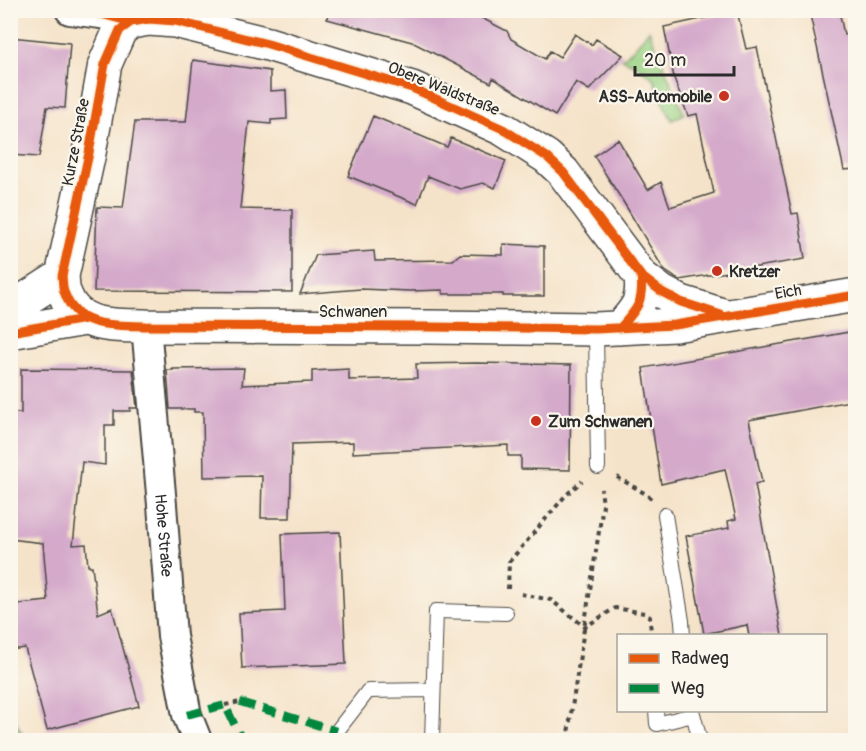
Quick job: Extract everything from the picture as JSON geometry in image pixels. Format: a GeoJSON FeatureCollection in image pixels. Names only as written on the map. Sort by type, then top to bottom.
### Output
{"type":"FeatureCollection","features":[{"type":"Feature","properties":{"kind":"street"},"geometry":{"type":"LineString","coordinates":[[70,10],[134,16]]}},
{"type":"Feature","properties":{"kind":"street","name":"Kurze Straße"},"geometry":{"type":"LineString","coordinates":[[62,276],[89,153],[105,64],[120,30],[134,16]]}},
{"type":"Feature","properties":{"kind":"street","name":"Obere Waldstraße"},"geometry":{"type":"LineString","coordinates":[[134,16],[175,21],[268,44],[412,88],[503,129],[547,157],[563,172],[641,276]]}},
{"type":"Feature","properties":{"kind":"street"},"geometry":{"type":"LineString","coordinates":[[10,307],[62,276],[64,293],[70,306],[85,319]]}},
{"type":"Feature","properties":{"kind":"street"},"geometry":{"type":"LineString","coordinates":[[608,328],[634,313],[643,293],[641,276]]}},
{"type":"Feature","properties":{"kind":"street","name":"Eich"},"geometry":{"type":"LineString","coordinates":[[641,276],[662,292],[681,302],[726,316]]}},
{"type":"Feature","properties":{"kind":"street","name":"Eich"},"geometry":{"type":"LineString","coordinates":[[608,328],[675,325],[855,295]]}},
{"type":"Feature","properties":{"kind":"street","name":"Schwanen"},"geometry":{"type":"LineString","coordinates":[[10,332],[85,319],[104,325],[146,326],[608,328]]}},
{"type":"Feature","properties":{"kind":"street","name":"Hohe Straße"},"geometry":{"type":"LineString","coordinates":[[146,326],[172,636],[187,715],[197,741]]}},
{"type":"Feature","properties":{"kind":"lane"},"geometry":{"type":"LineString","coordinates":[[598,466],[608,328]]}},
{"type":"Feature","properties":{"kind":"lane"},"geometry":{"type":"LineString","coordinates":[[665,515],[683,634]]}},
{"type":"Feature","properties":{"kind":"lane"},"geometry":{"type":"LineString","coordinates":[[432,741],[436,611],[506,613]]}},
{"type":"Feature","properties":{"kind":"lane"},"geometry":{"type":"LineString","coordinates":[[337,741],[337,730],[368,691],[433,690]]}},
{"type":"Feature","properties":{"kind":"lane"},"geometry":{"type":"LineString","coordinates":[[656,712],[657,724],[692,712],[700,741]]}},
{"type":"Feature","properties":{"kind":"path"},"geometry":{"type":"LineString","coordinates":[[598,466],[646,494],[665,515]]}},
{"type":"Feature","properties":{"kind":"path"},"geometry":{"type":"LineString","coordinates":[[566,495],[509,562],[507,591],[551,600],[585,627]]}},
{"type":"Feature","properties":{"kind":"path"},"geometry":{"type":"LineString","coordinates":[[567,741],[603,505]]}},
{"type":"Feature","properties":{"kind":"path"},"geometry":{"type":"LineString","coordinates":[[585,627],[615,608],[644,613],[650,617],[651,634]]}},
{"type":"Feature","properties":{"kind":"path"},"geometry":{"type":"LineString","coordinates":[[225,705],[240,702]]}},
{"type":"Feature","properties":{"kind":"green space"},"geometry":{"type":"Polygon","coordinates":[[[649,30],[684,114],[672,120],[659,95],[654,79],[636,65],[622,59],[649,30]]]}},
{"type":"Feature","properties":{"kind":"green space"},"geometry":{"type":"Polygon","coordinates":[[[10,710],[22,734],[11,739],[10,739],[10,710]]]}},
{"type":"Feature","properties":{"kind":"building"},"geometry":{"type":"Polygon","coordinates":[[[329,10],[466,10],[507,31],[511,39],[545,59],[550,51],[560,57],[575,34],[592,45],[596,39],[623,55],[589,90],[576,82],[555,116],[493,78],[491,83],[412,42],[327,19],[329,10]]]}},
{"type":"Feature","properties":{"kind":"building"},"geometry":{"type":"Polygon","coordinates":[[[809,10],[839,10],[844,35],[855,33],[855,169],[844,170],[809,10]]]}},
{"type":"Feature","properties":{"kind":"building"},"geometry":{"type":"Polygon","coordinates":[[[737,11],[746,49],[757,47],[792,214],[798,213],[805,259],[679,280],[664,270],[594,156],[618,139],[648,190],[661,182],[670,207],[714,193],[697,114],[688,116],[674,78],[664,27],[737,11]]]}},
{"type":"Feature","properties":{"kind":"building"},"geometry":{"type":"Polygon","coordinates":[[[10,37],[70,43],[65,108],[47,107],[39,157],[10,155],[10,37]]]}},
{"type":"Feature","properties":{"kind":"building"},"geometry":{"type":"Polygon","coordinates":[[[193,60],[270,71],[270,91],[286,90],[287,119],[271,120],[271,124],[249,122],[240,209],[292,210],[292,292],[94,291],[97,207],[123,208],[135,122],[186,122],[193,60]]]}},
{"type":"Feature","properties":{"kind":"building"},"geometry":{"type":"Polygon","coordinates":[[[373,116],[447,147],[451,138],[506,161],[495,188],[483,183],[460,189],[428,176],[417,204],[348,176],[373,116]]]}},
{"type":"Feature","properties":{"kind":"building"},"geometry":{"type":"Polygon","coordinates":[[[503,244],[544,246],[544,296],[443,294],[443,290],[361,289],[300,294],[316,255],[374,251],[375,261],[453,260],[460,254],[503,255],[503,244]]]}},
{"type":"Feature","properties":{"kind":"building"},"geometry":{"type":"Polygon","coordinates":[[[855,331],[855,400],[749,420],[762,482],[755,484],[782,634],[749,634],[747,625],[704,634],[686,536],[729,528],[728,521],[736,519],[725,469],[661,484],[643,368],[855,331]]]}},
{"type":"Feature","properties":{"kind":"building"},"geometry":{"type":"Polygon","coordinates":[[[416,364],[571,365],[570,470],[521,469],[521,456],[508,456],[508,445],[353,453],[353,442],[292,444],[290,518],[261,518],[262,476],[204,477],[203,412],[194,412],[194,409],[170,409],[167,370],[173,369],[244,368],[242,385],[312,382],[312,371],[349,369],[349,380],[417,378],[416,364]]]}},
{"type":"Feature","properties":{"kind":"building"},"geometry":{"type":"Polygon","coordinates":[[[21,369],[133,370],[137,408],[130,408],[130,411],[114,411],[114,425],[105,425],[105,465],[82,462],[73,545],[86,544],[88,566],[92,566],[98,614],[112,608],[139,706],[47,730],[25,648],[10,650],[10,605],[48,601],[43,543],[10,539],[10,413],[21,413],[21,369]]]}},
{"type":"Feature","properties":{"kind":"building"},"geometry":{"type":"Polygon","coordinates":[[[340,532],[346,664],[242,668],[239,613],[285,611],[282,534],[340,532]]]}},
{"type":"Feature","properties":{"kind":"marked path"},"geometry":{"type":"LineString","coordinates":[[240,702],[337,731]]}},
{"type":"Feature","properties":{"kind":"marked path"},"geometry":{"type":"LineString","coordinates":[[187,715],[225,705],[242,740]]}},
{"type":"Feature","properties":{"kind":"cycle path"},"geometry":{"type":"LineString","coordinates":[[70,10],[101,14],[131,22],[149,19],[175,21],[268,44],[412,88],[503,129],[547,157],[563,172],[641,276],[642,285],[638,305],[620,328]]}},
{"type":"Feature","properties":{"kind":"cycle path"},"geometry":{"type":"LineString","coordinates":[[137,10],[131,22],[120,30],[105,64],[89,153],[62,276],[63,290],[71,305],[78,314],[98,323],[134,326],[596,329],[675,325],[856,295]]}},
{"type":"Feature","properties":{"kind":"cycle path"},"geometry":{"type":"LineString","coordinates":[[641,276],[662,292],[681,302],[721,315]]}},
{"type":"Feature","properties":{"kind":"cycle path"},"geometry":{"type":"LineString","coordinates":[[10,332],[85,319]]}},
{"type":"Feature","properties":{"kind":"place","name":"ASS-Automobile"},"geometry":{"type":"Point","coordinates":[724,96]}},
{"type":"Feature","properties":{"kind":"place","name":"Kretzer"},"geometry":{"type":"Point","coordinates":[717,271]}},
{"type":"Feature","properties":{"kind":"place","name":"Zum Schwanen"},"geometry":{"type":"Point","coordinates":[536,421]}}]}
